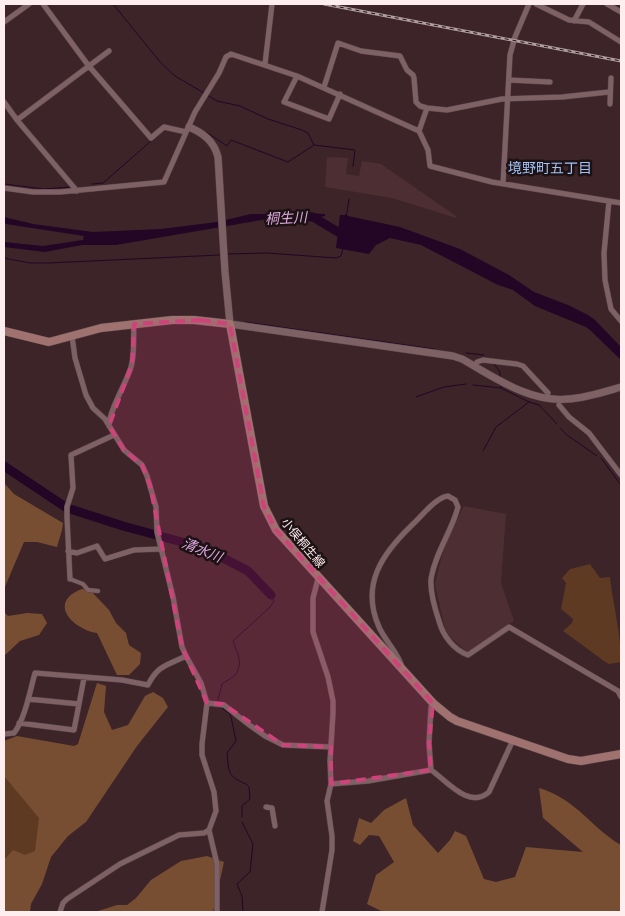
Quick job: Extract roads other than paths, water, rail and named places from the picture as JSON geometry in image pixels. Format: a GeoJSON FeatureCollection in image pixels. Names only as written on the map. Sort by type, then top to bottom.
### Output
{"type":"FeatureCollection","features":[{"type":"Feature","properties":{"kind":"main road"},"geometry":{"type":"LineString","coordinates":[[4,331],[49,342],[100,328],[134,324],[187,319],[230,324]]}},
{"type":"Feature","properties":{"kind":"main road","name":"小俣桐生線"},"geometry":{"type":"LineString","coordinates":[[230,324],[264,506],[276,530],[318,579],[433,703],[450,717],[553,755],[580,761],[621,754]]}},
{"type":"Feature","properties":{"kind":"street"},"geometry":{"type":"LineString","coordinates":[[4,22],[29,4]]}},
{"type":"Feature","properties":{"kind":"street"},"geometry":{"type":"LineString","coordinates":[[43,4],[88,66],[151,138],[164,127],[188,130],[206,136],[217,152],[230,324],[443,353],[462,358],[534,396],[549,399],[571,399],[621,387]]}},
{"type":"Feature","properties":{"kind":"street"},"geometry":{"type":"LineString","coordinates":[[266,64],[272,4]]}},
{"type":"Feature","properties":{"kind":"street"},"geometry":{"type":"LineString","coordinates":[[504,184],[512,48],[529,4]]}},
{"type":"Feature","properties":{"kind":"street"},"geometry":{"type":"LineString","coordinates":[[536,4],[562,17],[574,21],[589,22],[621,42]]}},
{"type":"Feature","properties":{"kind":"street"},"geometry":{"type":"LineString","coordinates":[[574,21],[583,4]]}},
{"type":"Feature","properties":{"kind":"street"},"geometry":{"type":"LineString","coordinates":[[607,4],[621,12]]}},
{"type":"Feature","properties":{"kind":"street"},"geometry":{"type":"LineString","coordinates":[[324,87],[338,43],[360,51],[400,56],[407,70],[413,75],[416,102],[420,106],[427,108],[450,110],[508,98],[562,97],[609,92]]}},
{"type":"Feature","properties":{"kind":"street"},"geometry":{"type":"LineString","coordinates":[[17,120],[109,51]]}},
{"type":"Feature","properties":{"kind":"street"},"geometry":{"type":"LineString","coordinates":[[4,188],[33,192],[78,191],[164,182],[196,112],[229,54],[266,64],[298,76],[419,130],[428,150],[430,166],[466,177],[621,203]]}},
{"type":"Feature","properties":{"kind":"street"},"geometry":{"type":"LineString","coordinates":[[298,76],[284,102],[329,119],[340,94]]}},
{"type":"Feature","properties":{"kind":"street"},"geometry":{"type":"LineString","coordinates":[[610,104],[611,78]]}},
{"type":"Feature","properties":{"kind":"street"},"geometry":{"type":"LineString","coordinates":[[509,80],[550,82]]}},
{"type":"Feature","properties":{"kind":"street"},"geometry":{"type":"LineString","coordinates":[[4,102],[17,120],[78,191]]}},
{"type":"Feature","properties":{"kind":"street"},"geometry":{"type":"LineString","coordinates":[[419,130],[427,108]]}},
{"type":"Feature","properties":{"kind":"street"},"geometry":{"type":"LineString","coordinates":[[609,201],[604,253],[605,280],[611,309],[621,321]]}},
{"type":"Feature","properties":{"kind":"street"},"geometry":{"type":"LineString","coordinates":[[109,426],[109,419],[126,384],[132,364],[134,324]]}},
{"type":"Feature","properties":{"kind":"street"},"geometry":{"type":"LineString","coordinates":[[72,336],[74,358],[86,395],[93,408],[105,419],[124,450],[142,465],[147,476],[156,507],[157,532],[186,656],[201,682],[207,703],[202,755],[214,792],[216,811],[209,830],[217,864],[217,912]]}},
{"type":"Feature","properties":{"kind":"street"},"geometry":{"type":"LineString","coordinates":[[475,366],[477,362],[483,360],[520,365],[530,372],[548,393]]}},
{"type":"Feature","properties":{"kind":"street"},"geometry":{"type":"LineString","coordinates":[[559,405],[569,417],[588,433],[621,474]]}},
{"type":"Feature","properties":{"kind":"street"},"geometry":{"type":"LineString","coordinates":[[98,591],[88,590],[83,584],[70,579],[67,507],[72,488],[71,455],[114,435]]}},
{"type":"Feature","properties":{"kind":"street"},"geometry":{"type":"LineString","coordinates":[[403,670],[398,657],[382,634],[375,618],[373,595],[376,574],[380,563],[391,547],[437,500],[448,496],[455,500],[458,507],[441,546],[431,579],[437,616],[441,629],[447,639],[468,655],[508,626],[618,691],[621,697]]}},
{"type":"Feature","properties":{"kind":"street"},"geometry":{"type":"LineString","coordinates":[[68,551],[77,553],[97,546],[105,559],[134,550],[161,549]]}},
{"type":"Feature","properties":{"kind":"street"},"geometry":{"type":"LineString","coordinates":[[318,579],[312,610],[314,637],[328,676],[333,701],[330,747],[331,784],[327,801],[332,850],[322,912]]}},
{"type":"Feature","properties":{"kind":"street"},"geometry":{"type":"LineString","coordinates":[[4,734],[14,733],[19,723],[35,672],[122,680],[148,685],[154,672],[186,656]]}},
{"type":"Feature","properties":{"kind":"street"},"geometry":{"type":"LineString","coordinates":[[19,723],[74,730],[84,678]]}},
{"type":"Feature","properties":{"kind":"street"},"geometry":{"type":"LineString","coordinates":[[28,699],[80,704]]}},
{"type":"Feature","properties":{"kind":"street"},"geometry":{"type":"LineString","coordinates":[[207,703],[224,705],[265,736],[284,745],[330,747]]}},
{"type":"Feature","properties":{"kind":"street"},"geometry":{"type":"LineString","coordinates":[[431,770],[429,743],[431,707],[433,703]]}},
{"type":"Feature","properties":{"kind":"street"},"geometry":{"type":"LineString","coordinates":[[331,784],[368,781],[431,770],[444,779],[452,789],[471,797],[482,796],[489,792],[513,740]]}},
{"type":"Feature","properties":{"kind":"street"},"geometry":{"type":"LineString","coordinates":[[266,807],[272,808],[275,826]]}},
{"type":"Feature","properties":{"kind":"street"},"geometry":{"type":"LineString","coordinates":[[60,912],[63,903],[67,899],[120,864],[179,834],[204,833],[209,830]]}},
{"type":"Feature","properties":{"kind":"waterway","name":"桐生川"},"geometry":{"type":"LineString","coordinates":[[113,4],[161,63],[175,76],[204,93]]}},
{"type":"Feature","properties":{"kind":"waterway","name":"桐生川"},"geometry":{"type":"LineString","coordinates":[[207,95],[217,101],[240,106],[268,119],[302,130],[308,133],[314,145]]}},
{"type":"Feature","properties":{"kind":"waterway"},"geometry":{"type":"LineString","coordinates":[[206,132],[227,146],[231,140],[288,162],[314,145],[355,150],[353,166]]}},
{"type":"Feature","properties":{"kind":"waterway"},"geometry":{"type":"LineString","coordinates":[[92,184],[103,183],[151,141]]}},
{"type":"Feature","properties":{"kind":"waterway"},"geometry":{"type":"LineString","coordinates":[[4,184],[44,189],[70,187]]}},
{"type":"Feature","properties":{"kind":"waterway"},"geometry":{"type":"LineString","coordinates":[[347,213],[349,199]]}},
{"type":"Feature","properties":{"kind":"waterway","name":"桐生川"},"geometry":{"type":"LineString","coordinates":[[303,216],[313,217],[338,232],[348,229]]}},
{"type":"Feature","properties":{"kind":"waterway"},"geometry":{"type":"LineString","coordinates":[[226,254],[267,253],[336,258],[341,256],[343,248]]}},
{"type":"Feature","properties":{"kind":"waterway"},"geometry":{"type":"LineString","coordinates":[[4,258],[30,263],[48,263],[220,255]]}},
{"type":"Feature","properties":{"kind":"waterway"},"geometry":{"type":"LineString","coordinates":[[245,322],[434,349]]}},
{"type":"Feature","properties":{"kind":"waterway"},"geometry":{"type":"LineString","coordinates":[[466,353],[484,355]]}},
{"type":"Feature","properties":{"kind":"waterway"},"geometry":{"type":"LineString","coordinates":[[494,364],[500,372],[500,377]]}},
{"type":"Feature","properties":{"kind":"waterway"},"geometry":{"type":"LineString","coordinates":[[416,397],[444,387],[466,384]]}},
{"type":"Feature","properties":{"kind":"waterway"},"geometry":{"type":"LineString","coordinates":[[501,384],[501,388],[539,405],[557,424]]}},
{"type":"Feature","properties":{"kind":"waterway"},"geometry":{"type":"LineString","coordinates":[[473,385],[501,388]]}},
{"type":"Feature","properties":{"kind":"waterway"},"geometry":{"type":"LineString","coordinates":[[483,451],[496,427],[529,402]]}},
{"type":"Feature","properties":{"kind":"waterway"},"geometry":{"type":"LineString","coordinates":[[560,428],[597,456]]}},
{"type":"Feature","properties":{"kind":"waterway"},"geometry":{"type":"LineString","coordinates":[[601,458],[621,485]]}},
{"type":"Feature","properties":{"kind":"waterway","name":"清水川"},"geometry":{"type":"LineString","coordinates":[[4,466],[67,508],[123,526],[204,548],[248,571],[271,595]]}},
{"type":"Feature","properties":{"kind":"waterway","name":"清水川"},"geometry":{"type":"LineString","coordinates":[[218,700],[222,684],[238,671],[239,658],[233,641],[270,607],[274,601],[271,595]]}},
{"type":"Feature","properties":{"kind":"waterway","name":"清水川"},"geometry":{"type":"LineString","coordinates":[[222,708],[230,714],[236,741],[227,753],[230,773],[249,787],[250,799],[242,806],[242,817]]}},
{"type":"Feature","properties":{"kind":"waterway","name":"清水川"},"geometry":{"type":"LineString","coordinates":[[242,822],[253,844],[250,872],[237,884],[242,896],[243,912]]}},
{"type":"Feature","properties":{"kind":"railway"},"geometry":{"type":"LineString","coordinates":[[324,4],[621,61]]}},
{"type":"Feature","properties":{"kind":"district","name":"境野町五丁目"},"geometry":{"type":"Point","coordinates":[550,168]}}]}
